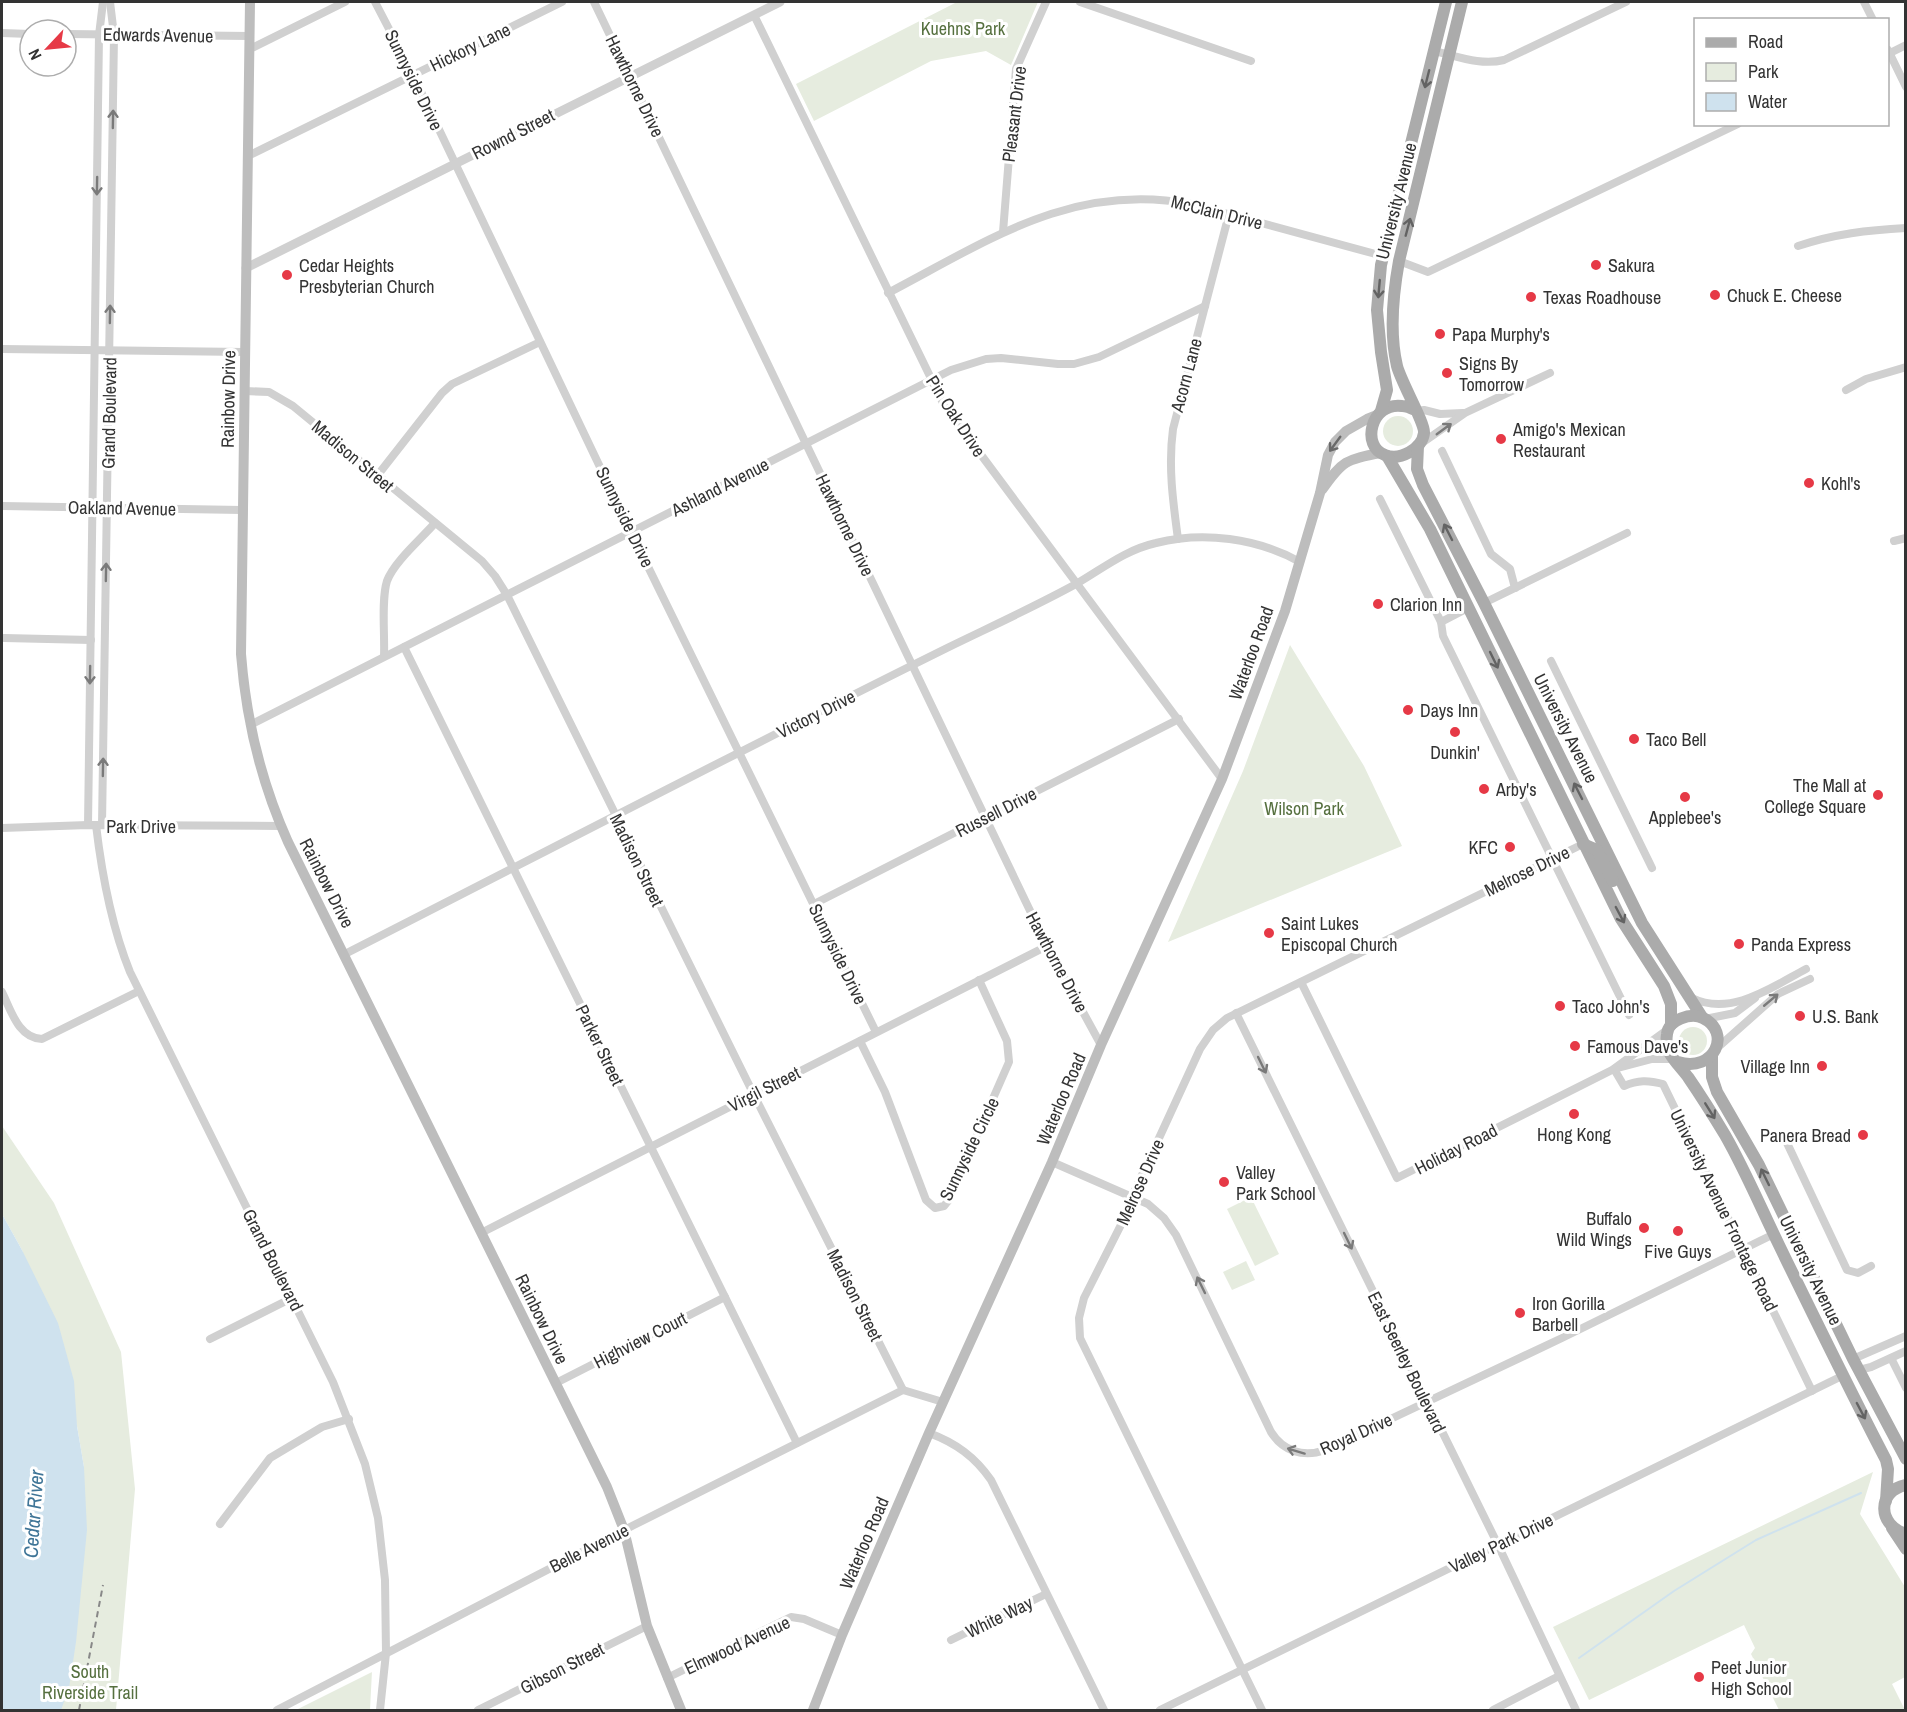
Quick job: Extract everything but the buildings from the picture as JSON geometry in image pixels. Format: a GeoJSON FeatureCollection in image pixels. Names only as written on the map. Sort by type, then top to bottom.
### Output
{"type":"FeatureCollection","features":[{"type":"Feature","properties":{"kind":"main road","name":"Rainbow Drive"},"geometry":{"type":"LineString","coordinates":[[250,2],[241,654],[250,725],[268,791],[281,826],[607,1486],[624,1530],[647,1626],[681,1710]]}},
{"type":"Feature","properties":{"kind":"main road","name":"University Avenue"},"geometry":{"type":"LineString","coordinates":[[1379,413],[1387,390],[1377,310],[1383,256],[1446,2]]}},
{"type":"Feature","properties":{"kind":"main road","name":"University Avenue"},"geometry":{"type":"LineString","coordinates":[[1415,410],[1397,366],[1393,332],[1394,289],[1462,2]]}},
{"type":"Feature","properties":{"kind":"main road"},"geometry":{"type":"LineString","coordinates":[[1401,405],[1415,410],[1425,431],[1420,445],[1403,454],[1384,455],[1373,440],[1372,423],[1379,413],[1401,405]]}},
{"type":"Feature","properties":{"kind":"main road","name":"Waterloo Road"},"geometry":{"type":"LineString","coordinates":[[813,1710],[842,1635],[929,1433],[1222,779],[1284,611],[1320,493],[1328,455],[1335,442],[1346,431],[1379,413]]}},
{"type":"Feature","properties":{"kind":"main road","name":"University Avenue"},"geometry":{"type":"LineString","coordinates":[[1420,445],[1417,469],[1423,485],[1642,923],[1704,1018]]}},
{"type":"Feature","properties":{"kind":"main road","name":"University Avenue"},"geometry":{"type":"LineString","coordinates":[[1384,455],[1439,547],[1621,919],[1669,997],[1669,1028]]}},
{"type":"Feature","properties":{"kind":"main road","name":"Waterloo Road"},"geometry":{"type":"LineString","coordinates":[[1320,493],[1336,470],[1345,462],[1384,455]]}},
{"type":"Feature","properties":{"kind":"main road"},"geometry":{"type":"LineString","coordinates":[[1439,547],[1458,567],[1473,597],[1484,603]]}},
{"type":"Feature","properties":{"kind":"main road"},"geometry":{"type":"LineString","coordinates":[[1583,844],[1597,850],[1613,880],[1633,903]]}},
{"type":"Feature","properties":{"kind":"main road"},"geometry":{"type":"LineString","coordinates":[[1686,1016],[1704,1018],[1716,1033],[1714,1052],[1704,1062],[1695,1065],[1676,1061],[1666,1042],[1669,1028],[1686,1016]]}},
{"type":"Feature","properties":{"kind":"main road","name":"University Avenue"},"geometry":{"type":"LineString","coordinates":[[1714,1052],[1712,1077],[1717,1092],[1759,1165],[1856,1365],[1905,1459]]}},
{"type":"Feature","properties":{"kind":"main road","name":"University Avenue"},"geometry":{"type":"LineString","coordinates":[[1676,1061],[1725,1136],[1842,1376],[1886,1460],[1888,1470],[1884,1508],[1888,1522]]}},
{"type":"Feature","properties":{"kind":"main road"},"geometry":{"type":"LineString","coordinates":[[1774,1234],[1786,1238],[1804,1273],[1821,1294]]}},
{"type":"Feature","properties":{"kind":"main road"},"geometry":{"type":"LineString","coordinates":[[1807,1302],[1824,1318],[1844,1357],[1856,1365]]}},
{"type":"Feature","properties":{"kind":"main road"},"geometry":{"type":"LineString","coordinates":[[1886,1501],[1894,1489],[1905,1485]]}},
{"type":"Feature","properties":{"kind":"main road"},"geometry":{"type":"LineString","coordinates":[[1888,1522],[1893,1528],[1905,1534]]}},
{"type":"Feature","properties":{"kind":"main road"},"geometry":{"type":"LineString","coordinates":[[1888,1522],[1905,1549]]}},
{"type":"Feature","properties":{"kind":"street","name":"Grand Boulevard"},"geometry":{"type":"LineString","coordinates":[[103,2],[99,35],[91,640],[95,825],[103,878],[114,927],[125,961],[333,1382],[365,1464],[378,1518],[385,1580],[386,1653],[380,1710]]}},
{"type":"Feature","properties":{"kind":"street","name":"Grand Boulevard"},"geometry":{"type":"LineString","coordinates":[[95,825],[107,508],[110,350],[114,35],[110,2]]}},
{"type":"Feature","properties":{"kind":"street"},"geometry":{"type":"LineString","coordinates":[[250,50],[345,2]]}},
{"type":"Feature","properties":{"kind":"street","name":"Sunnyside Drive"},"geometry":{"type":"LineString","coordinates":[[375,2],[413,75],[631,532],[876,1032]]}},
{"type":"Feature","properties":{"kind":"street","name":"Hickory Lane"},"geometry":{"type":"LineString","coordinates":[[248,156],[562,2]]}},
{"type":"Feature","properties":{"kind":"street","name":"Hawthorne Drive"},"geometry":{"type":"LineString","coordinates":[[594,2],[1047,946],[1101,1045]]}},
{"type":"Feature","properties":{"kind":"street","name":"Rownd Street"},"geometry":{"type":"LineString","coordinates":[[246,267],[780,2]]}},
{"type":"Feature","properties":{"kind":"street","name":"Pleasant Drive"},"geometry":{"type":"LineString","coordinates":[[1003,232],[1016,69],[1047,2]]}},
{"type":"Feature","properties":{"kind":"street"},"geometry":{"type":"LineString","coordinates":[[1080,2],[1251,61]]}},
{"type":"Feature","properties":{"kind":"street"},"geometry":{"type":"LineString","coordinates":[[1434,51],[1479,62],[1493,63],[1504,60],[1626,2]]}},
{"type":"Feature","properties":{"kind":"street"},"geometry":{"type":"LineString","coordinates":[[1864,2],[1872,18]]}},
{"type":"Feature","properties":{"kind":"street","name":"Pin Oak Drive"},"geometry":{"type":"LineString","coordinates":[[754,15],[930,381],[944,405],[1222,779]]}},
{"type":"Feature","properties":{"kind":"street"},"geometry":{"type":"LineString","coordinates":[[2,33],[18,34]]}},
{"type":"Feature","properties":{"kind":"street","name":"Edwards Avenue"},"geometry":{"type":"LineString","coordinates":[[78,34],[250,36]]}},
{"type":"Feature","properties":{"kind":"street"},"geometry":{"type":"LineString","coordinates":[[1889,52],[1905,45]]}},
{"type":"Feature","properties":{"kind":"street"},"geometry":{"type":"LineString","coordinates":[[1889,54],[1905,87]]}},
{"type":"Feature","properties":{"kind":"street"},"geometry":{"type":"LineString","coordinates":[[1399,261],[1428,272],[1734,126]]}},
{"type":"Feature","properties":{"kind":"street","name":"McClain Drive"},"geometry":{"type":"LineString","coordinates":[[888,293],[1003,232],[1048,213],[1092,202],[1125,198],[1168,199],[1383,256]]}},
{"type":"Feature","properties":{"kind":"street","name":"Acorn Lane"},"geometry":{"type":"LineString","coordinates":[[1178,539],[1171,488],[1170,445],[1177,408],[1228,214]]}},
{"type":"Feature","properties":{"kind":"street"},"geometry":{"type":"LineString","coordinates":[[1798,246],[1857,232],[1905,228]]}},
{"type":"Feature","properties":{"kind":"street","name":"Ashland Avenue"},"geometry":{"type":"LineString","coordinates":[[250,725],[951,370],[986,359],[1021,359],[1058,364],[1089,360],[1205,306]]}},
{"type":"Feature","properties":{"kind":"street"},"geometry":{"type":"LineString","coordinates":[[377,476],[442,393],[452,384],[540,342]]}},
{"type":"Feature","properties":{"kind":"street"},"geometry":{"type":"LineString","coordinates":[[2,349],[245,351]]}},
{"type":"Feature","properties":{"kind":"street"},"geometry":{"type":"LineString","coordinates":[[1846,390],[1866,379],[1905,367]]}},
{"type":"Feature","properties":{"kind":"street"},"geometry":{"type":"LineString","coordinates":[[1420,445],[1465,413],[1550,374]]}},
{"type":"Feature","properties":{"kind":"street","name":"Madison Street"},"geometry":{"type":"LineString","coordinates":[[245,391],[269,392],[293,406],[489,568],[507,594],[615,816],[903,1390]]}},
{"type":"Feature","properties":{"kind":"street"},"geometry":{"type":"LineString","coordinates":[[1415,410],[1440,414],[1465,413]]}},
{"type":"Feature","properties":{"kind":"street"},"geometry":{"type":"LineString","coordinates":[[1443,451],[1491,554],[1510,569],[1515,588]]}},
{"type":"Feature","properties":{"kind":"street"},"geometry":{"type":"LineString","coordinates":[[1380,499],[1441,622],[1443,636],[1629,1015]]}},
{"type":"Feature","properties":{"kind":"street","name":"Oakland Avenue"},"geometry":{"type":"LineString","coordinates":[[2,506],[242,510]]}},
{"type":"Feature","properties":{"kind":"street"},"geometry":{"type":"LineString","coordinates":[[384,657],[388,581],[394,569],[435,524]]}},
{"type":"Feature","properties":{"kind":"street"},"geometry":{"type":"LineString","coordinates":[[1484,603],[1628,533]]}},
{"type":"Feature","properties":{"kind":"street","name":"Victory Drive"},"geometry":{"type":"LineString","coordinates":[[345,954],[1075,584],[1127,553],[1158,542],[1210,537],[1249,542],[1300,562]]}},
{"type":"Feature","properties":{"kind":"street"},"geometry":{"type":"LineString","coordinates":[[1894,542],[1905,538]]}},
{"type":"Feature","properties":{"kind":"street"},"geometry":{"type":"LineString","coordinates":[[1441,622],[1468,608]]}},
{"type":"Feature","properties":{"kind":"street"},"geometry":{"type":"LineString","coordinates":[[4,638],[91,640]]}},
{"type":"Feature","properties":{"kind":"street","name":"Parker Street"},"geometry":{"type":"LineString","coordinates":[[404,647],[797,1443]]}},
{"type":"Feature","properties":{"kind":"street"},"geometry":{"type":"LineString","coordinates":[[1551,661],[1652,868]]}},
{"type":"Feature","properties":{"kind":"street","name":"Russell Drive"},"geometry":{"type":"LineString","coordinates":[[814,904],[1179,719]]}},
{"type":"Feature","properties":{"kind":"street","name":"Park Drive"},"geometry":{"type":"LineString","coordinates":[[2,828],[95,825],[281,826]]}},
{"type":"Feature","properties":{"kind":"street","name":"Melrose Drive"},"geometry":{"type":"LineString","coordinates":[[1262,1710],[1080,1338],[1079,1318],[1084,1298],[1130,1209],[1131,1198],[1200,1049],[1213,1030],[1236,1013],[1583,844]]}},
{"type":"Feature","properties":{"kind":"street","name":"Virgil Street"},"geometry":{"type":"LineString","coordinates":[[482,1233],[1047,946]]}},
{"type":"Feature","properties":{"kind":"street"},"geometry":{"type":"LineString","coordinates":[[1691,997],[1701,1002],[1727,1005],[1761,993],[1806,969]]}},
{"type":"Feature","properties":{"kind":"street"},"geometry":{"type":"LineString","coordinates":[[1714,1052],[1778,994],[1810,978]]}},
{"type":"Feature","properties":{"kind":"street","name":"Sunnyside Circle"},"geometry":{"type":"LineString","coordinates":[[860,1041],[885,1092],[926,1200],[932,1206],[941,1207],[948,1201],[1009,1062],[1007,1041],[979,981]]}},
{"type":"Feature","properties":{"kind":"street","name":"Holiday Road"},"geometry":{"type":"LineString","coordinates":[[1301,982],[1397,1178],[1614,1069],[1652,1059],[1676,1061]]}},
{"type":"Feature","properties":{"kind":"street"},"geometry":{"type":"LineString","coordinates":[[2,992],[23,1032],[35,1039],[42,1039],[139,991]]}},
{"type":"Feature","properties":{"kind":"street"},"geometry":{"type":"LineString","coordinates":[[1704,1018],[1735,1013],[1761,993]]}},
{"type":"Feature","properties":{"kind":"street","name":"East Seerley Boulevard"},"geometry":{"type":"LineString","coordinates":[[1236,1013],[1498,1545],[1576,1710]]}},
{"type":"Feature","properties":{"kind":"street","name":"Holiday Road"},"geometry":{"type":"LineString","coordinates":[[1614,1069],[1669,1028]]}},
{"type":"Feature","properties":{"kind":"street","name":"University Avenue Frontage Road"},"geometry":{"type":"LineString","coordinates":[[1614,1069],[1624,1086],[1638,1080],[1663,1084],[1812,1390]]}},
{"type":"Feature","properties":{"kind":"street"},"geometry":{"type":"LineString","coordinates":[[1787,1143],[1847,1270],[1858,1273],[1871,1266]]}},
{"type":"Feature","properties":{"kind":"street","name":"Royal Drive"},"geometry":{"type":"LineString","coordinates":[[1052,1162],[1148,1204],[1171,1226],[1271,1432],[1286,1448],[1301,1454],[1317,1453],[1562,1338],[1774,1234]]}},
{"type":"Feature","properties":{"kind":"street","name":"Highview Court"},"geometry":{"type":"LineString","coordinates":[[556,1383],[725,1297]]}},
{"type":"Feature","properties":{"kind":"street"},"geometry":{"type":"LineString","coordinates":[[210,1339],[292,1298]]}},
{"type":"Feature","properties":{"kind":"street"},"geometry":{"type":"LineString","coordinates":[[1856,1365],[1905,1336]]}},
{"type":"Feature","properties":{"kind":"street"},"geometry":{"type":"LineString","coordinates":[[1856,1365],[1891,1358],[1905,1351]]}},
{"type":"Feature","properties":{"kind":"street"},"geometry":{"type":"LineString","coordinates":[[1891,1358],[1905,1388]]}},
{"type":"Feature","properties":{"kind":"street","name":"Valley Park Drive"},"geometry":{"type":"LineString","coordinates":[[1160,1710],[1842,1376]]}},
{"type":"Feature","properties":{"kind":"street"},"geometry":{"type":"LineString","coordinates":[[903,1390],[943,1402]]}},
{"type":"Feature","properties":{"kind":"street","name":"Belle Avenue"},"geometry":{"type":"LineString","coordinates":[[276,1710],[624,1530],[903,1390]]}},
{"type":"Feature","properties":{"kind":"street"},"geometry":{"type":"LineString","coordinates":[[220,1524],[270,1458],[322,1427],[349,1419]]}},
{"type":"Feature","properties":{"kind":"street"},"geometry":{"type":"LineString","coordinates":[[929,1433],[957,1445],[975,1460],[991,1480],[1104,1710]]}},
{"type":"Feature","properties":{"kind":"street","name":"White Way"},"geometry":{"type":"LineString","coordinates":[[951,1640],[1046,1594]]}},
{"type":"Feature","properties":{"kind":"street","name":"Elmwood Avenue"},"geometry":{"type":"LineString","coordinates":[[667,1678],[791,1617],[842,1635]]}},
{"type":"Feature","properties":{"kind":"street","name":"Gibson Street"},"geometry":{"type":"LineString","coordinates":[[478,1710],[647,1626]]}},
{"type":"Feature","properties":{"kind":"street"},"geometry":{"type":"LineString","coordinates":[[1493,1710],[1511,1706],[1559,1676]]}},
{"type":"Feature","properties":{"kind":"green space","name":"Kuehns Park"},"geometry":{"type":"Polygon","coordinates":[[[957,2],[1038,2],[1011,65],[986,51],[931,61],[814,121],[796,84],[957,2]]]}},
{"type":"Feature","properties":{"kind":"green space"},"geometry":{"type":"Polygon","coordinates":[[[1398,416],[1409,420],[1413,431],[1409,442],[1398,446],[1387,442],[1383,431],[1387,420],[1398,416]]]}},
{"type":"Feature","properties":{"kind":"green space","name":"Wilson Park"},"geometry":{"type":"Polygon","coordinates":[[[1290,645],[1364,766],[1402,846],[1168,942],[1243,771],[1290,645]]]}},
{"type":"Feature","properties":{"kind":"green space"},"geometry":{"type":"Polygon","coordinates":[[[1693,1027],[1703,1031],[1707,1041],[1703,1051],[1693,1055],[1683,1051],[1679,1041],[1683,1031],[1693,1027]]]}},
{"type":"Feature","properties":{"kind":"green space","name":"South Riverside Trail"},"geometry":{"type":"Polygon","coordinates":[[[2,1126],[54,1203],[121,1352],[135,1489],[116,1710],[56,1710],[84,1467],[77,1426],[22,1250],[2,1214],[2,1126]]]}},
{"type":"Feature","properties":{"kind":"green space"},"geometry":{"type":"Polygon","coordinates":[[[1251,1197],[1279,1254],[1255,1266],[1227,1209],[1251,1197]]]}},
{"type":"Feature","properties":{"kind":"green space"},"geometry":{"type":"Polygon","coordinates":[[[1246,1261],[1255,1280],[1232,1290],[1223,1272],[1246,1261]]]}},
{"type":"Feature","properties":{"kind":"green space"},"geometry":{"type":"Polygon","coordinates":[[[1873,1472],[1860,1514],[1905,1587],[1905,1677],[1892,1684],[1905,1710],[1779,1710],[1751,1654],[1755,1648],[1744,1625],[1589,1700],[1553,1627],[1873,1472]]]}},
{"type":"Feature","properties":{"kind":"green space"},"geometry":{"type":"Polygon","coordinates":[[[372,1672],[370,1710],[296,1710],[372,1672]]]}},
{"type":"Feature","properties":{"kind":"water","name":"Cedar River"},"geometry":{"type":"Polygon","coordinates":[[[2,1214],[58,1323],[74,1381],[77,1426],[84,1467],[87,1530],[76,1642],[69,1688],[61,1710],[2,1710],[2,1214]]]}},
{"type":"Feature","properties":{"kind":"waterway"},"geometry":{"type":"LineString","coordinates":[[1579,1658],[1674,1591],[1756,1540],[1861,1493]]}},
{"type":"Feature","properties":{"kind":"railway"},"geometry":{"type":"LineString","coordinates":[[79,1710],[103,1585]]}},
{"type":"Feature","properties":{"kind":"place","name":"Sakura"},"geometry":{"type":"Point","coordinates":[1596,265]}},
{"type":"Feature","properties":{"kind":"place","name":"Cedar Heights Presbyterian Church"},"geometry":{"type":"Point","coordinates":[287,275]}},
{"type":"Feature","properties":{"kind":"place","name":"Chuck E. Cheese"},"geometry":{"type":"Point","coordinates":[1715,295]}},
{"type":"Feature","properties":{"kind":"place","name":"Texas Roadhouse"},"geometry":{"type":"Point","coordinates":[1531,297]}},
{"type":"Feature","properties":{"kind":"place","name":"Papa Murphy's"},"geometry":{"type":"Point","coordinates":[1440,334]}},
{"type":"Feature","properties":{"kind":"place","name":"Signs By Tomorrow"},"geometry":{"type":"Point","coordinates":[1447,373]}},
{"type":"Feature","properties":{"kind":"place","name":"Amigo's Mexican Restaurant"},"geometry":{"type":"Point","coordinates":[1501,439]}},
{"type":"Feature","properties":{"kind":"place","name":"Kohl's"},"geometry":{"type":"Point","coordinates":[1809,483]}},
{"type":"Feature","properties":{"kind":"place","name":"Clarion Inn"},"geometry":{"type":"Point","coordinates":[1378,604]}},
{"type":"Feature","properties":{"kind":"place","name":"Days Inn"},"geometry":{"type":"Point","coordinates":[1408,710]}},
{"type":"Feature","properties":{"kind":"place","name":"Dunkin'"},"geometry":{"type":"Point","coordinates":[1455,732]}},
{"type":"Feature","properties":{"kind":"place","name":"Taco Bell"},"geometry":{"type":"Point","coordinates":[1634,739]}},
{"type":"Feature","properties":{"kind":"place","name":"Arby's"},"geometry":{"type":"Point","coordinates":[1484,789]}},
{"type":"Feature","properties":{"kind":"place","name":"The Mall at College Square"},"geometry":{"type":"Point","coordinates":[1878,795]}},
{"type":"Feature","properties":{"kind":"place","name":"Applebee's"},"geometry":{"type":"Point","coordinates":[1685,797]}},
{"type":"Feature","properties":{"kind":"place","name":"KFC"},"geometry":{"type":"Point","coordinates":[1510,847]}},
{"type":"Feature","properties":{"kind":"place","name":"Saint Lukes Episcopal Church"},"geometry":{"type":"Point","coordinates":[1269,933]}},
{"type":"Feature","properties":{"kind":"place","name":"Panda Express"},"geometry":{"type":"Point","coordinates":[1739,944]}},
{"type":"Feature","properties":{"kind":"place","name":"Taco John's"},"geometry":{"type":"Point","coordinates":[1560,1006]}},
{"type":"Feature","properties":{"kind":"place","name":"U.S. Bank"},"geometry":{"type":"Point","coordinates":[1800,1016]}},
{"type":"Feature","properties":{"kind":"place","name":"Famous Dave's"},"geometry":{"type":"Point","coordinates":[1575,1046]}},
{"type":"Feature","properties":{"kind":"place","name":"Village Inn"},"geometry":{"type":"Point","coordinates":[1822,1066]}},
{"type":"Feature","properties":{"kind":"place","name":"Hong Kong"},"geometry":{"type":"Point","coordinates":[1574,1114]}},
{"type":"Feature","properties":{"kind":"place","name":"Panera Bread"},"geometry":{"type":"Point","coordinates":[1863,1135]}},
{"type":"Feature","properties":{"kind":"place","name":"Valley Park School"},"geometry":{"type":"Point","coordinates":[1224,1182]}},
{"type":"Feature","properties":{"kind":"place","name":"Buffalo Wild Wings"},"geometry":{"type":"Point","coordinates":[1644,1228]}},
{"type":"Feature","properties":{"kind":"place","name":"Five Guys"},"geometry":{"type":"Point","coordinates":[1678,1231]}},
{"type":"Feature","properties":{"kind":"place","name":"Iron Gorilla Barbell"},"geometry":{"type":"Point","coordinates":[1520,1313]}},
{"type":"Feature","properties":{"kind":"place","name":"Peet Junior High School"},"geometry":{"type":"Point","coordinates":[1699,1677]}}]}
